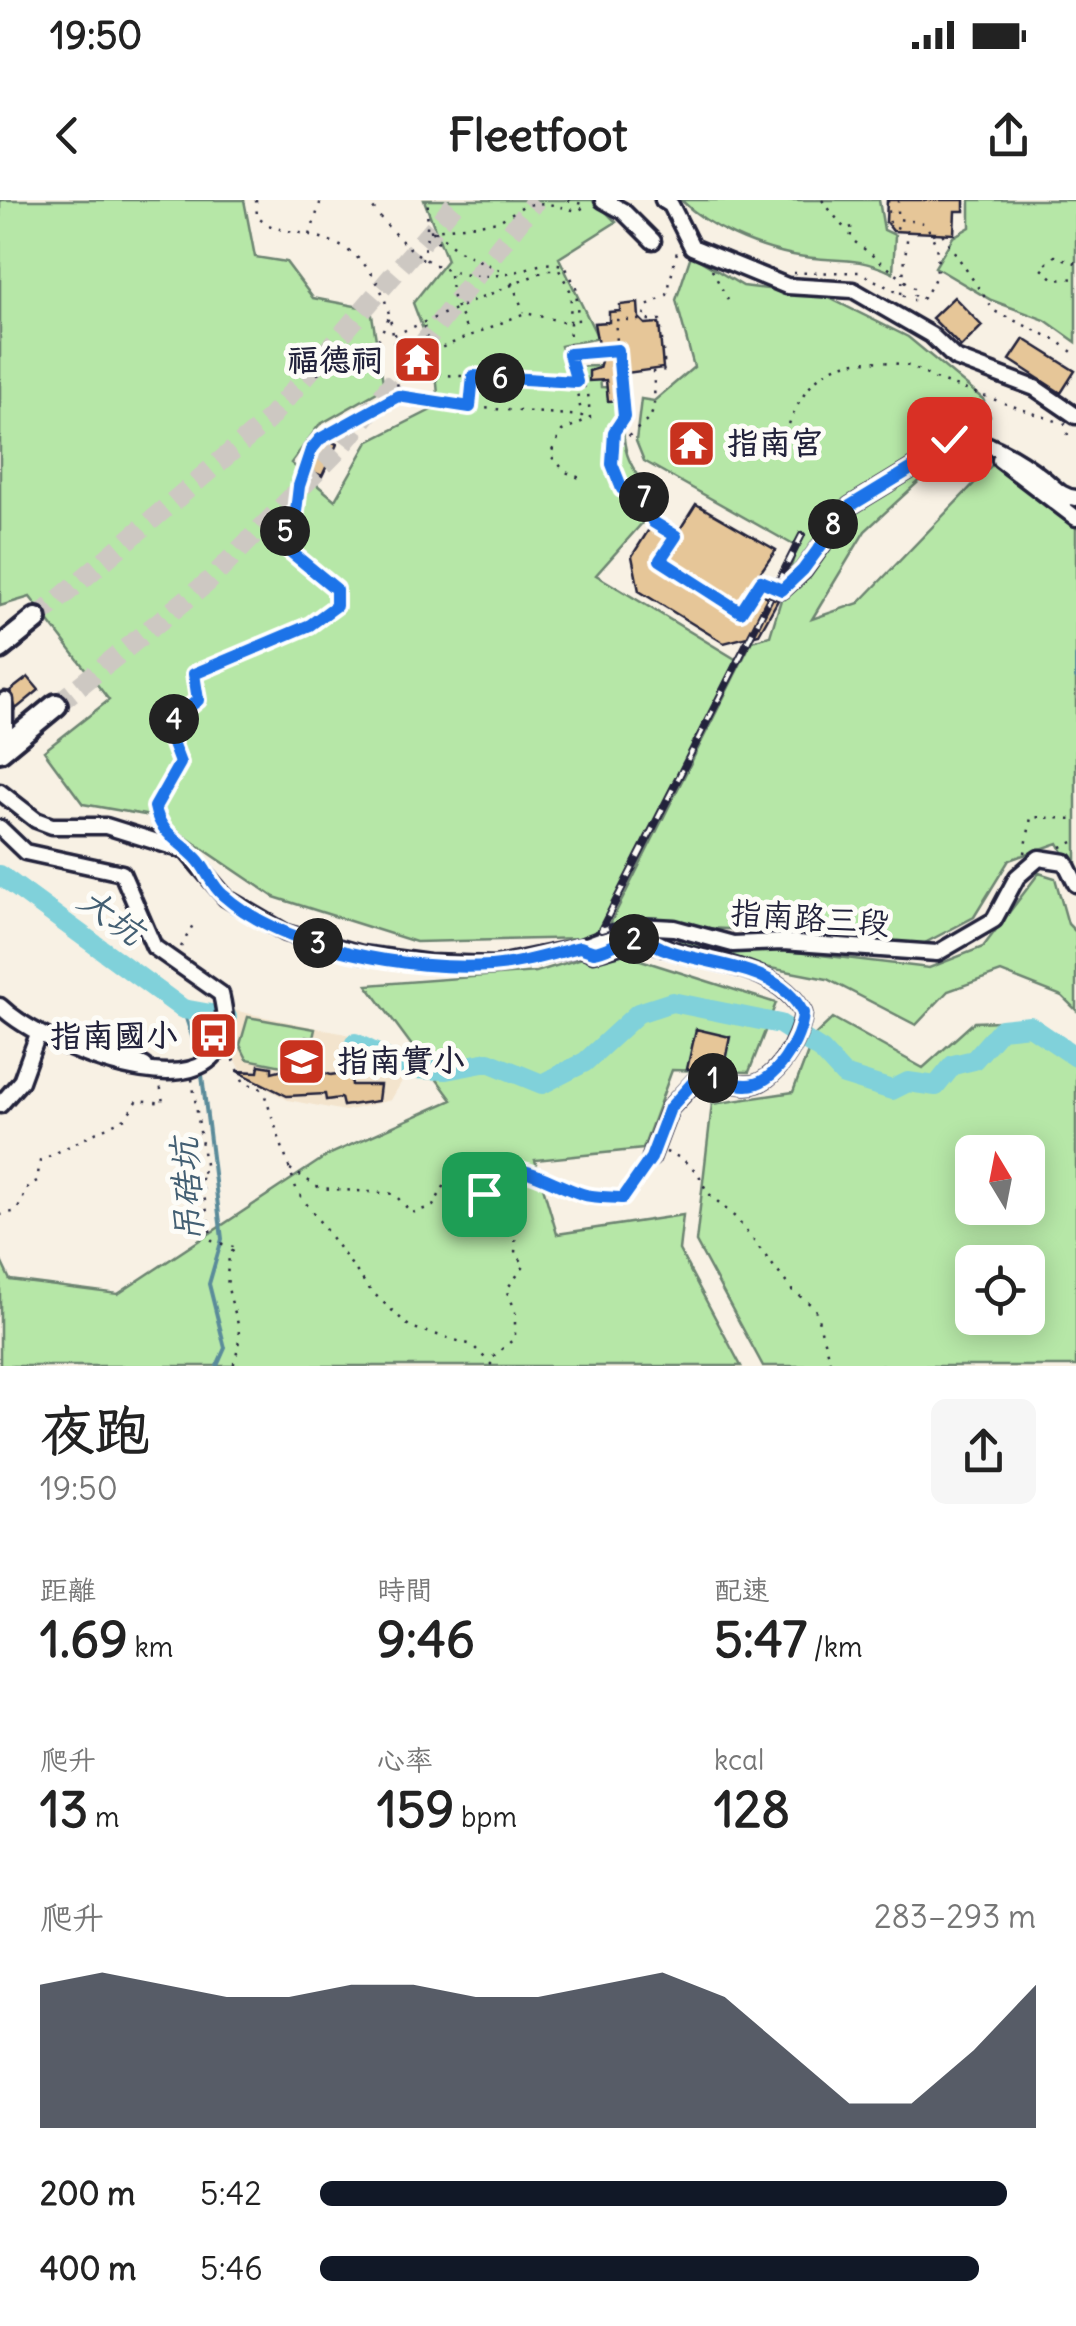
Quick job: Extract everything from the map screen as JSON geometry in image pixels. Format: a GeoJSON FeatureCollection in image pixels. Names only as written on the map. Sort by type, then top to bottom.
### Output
{"type":"FeatureCollection","features":[{"type":"Feature","properties":{"kind":"highway"},"geometry":{"type":"LineString","coordinates":[[0,648],[30,624]]}},
{"type":"Feature","properties":{"kind":"highway"},"geometry":{"type":"LineString","coordinates":[[2,749],[56,705]]}},
{"type":"Feature","properties":{"kind":"street"},"geometry":{"type":"LineString","coordinates":[[663,200],[692,246],[702,252],[787,286],[853,290],[931,336],[955,358],[1035,388],[1070,412]]}},
{"type":"Feature","properties":{"kind":"street"},"geometry":{"type":"LineString","coordinates":[[595,204],[623,210],[653,241]]}},
{"type":"Feature","properties":{"kind":"street"},"geometry":{"type":"LineString","coordinates":[[776,589],[803,570],[850,506],[924,461],[949,439],[983,440],[1039,475],[1062,495],[1076,498]]}},
{"type":"Feature","properties":{"kind":"street"},"geometry":{"type":"LineString","coordinates":[[949,439],[988,450],[1076,518]]}},
{"type":"Feature","properties":{"kind":"street"},"geometry":{"type":"LineString","coordinates":[[2,749],[5,700]]}},
{"type":"Feature","properties":{"kind":"street"},"geometry":{"type":"LineString","coordinates":[[0,792],[36,820],[52,826],[106,826],[186,850]]}},
{"type":"Feature","properties":{"kind":"street"},"geometry":{"type":"LineString","coordinates":[[0,828],[25,852],[122,872],[154,947],[221,994],[222,1037],[199,1063],[158,1072],[100,1044],[56,1040],[38,1034],[0,1006]]}},
{"type":"Feature","properties":{"kind":"street","name":"指南路三段"},"geometry":{"type":"LineString","coordinates":[[186,850],[226,898],[286,934],[331,948],[385,958],[484,966],[580,947],[638,926],[674,928],[733,944],[783,942],[936,952],[994,920],[1017,877],[1031,862]]}},
{"type":"Feature","properties":{"kind":"street"},"geometry":{"type":"LineString","coordinates":[[1031,862],[1048,857],[1065,862],[1076,884]]}},
{"type":"Feature","properties":{"kind":"street"},"geometry":{"type":"LineString","coordinates":[[580,947],[594,952],[633,938],[644,939],[666,950],[754,973],[785,988],[803,1013],[794,1044],[773,1072],[760,1082],[748,1086],[712,1077],[696,1079],[670,1108],[653,1154]]}},
{"type":"Feature","properties":{"kind":"street"},"geometry":{"type":"LineString","coordinates":[[0,1105],[22,1081],[38,1034]]}},
{"type":"Feature","properties":{"kind":"path"},"geometry":{"type":"LineString","coordinates":[[256,200],[257,218],[272,230],[310,235],[357,253],[379,285],[390,316],[398,396]]}},
{"type":"Feature","properties":{"kind":"path"},"geometry":{"type":"LineString","coordinates":[[310,235],[321,200]]}},
{"type":"Feature","properties":{"kind":"path"},"geometry":{"type":"LineString","coordinates":[[366,200],[422,262],[450,274],[508,274],[542,264],[565,266],[576,288],[578,322],[525,313],[468,333],[414,359],[414,364],[396,365]]}},
{"type":"Feature","properties":{"kind":"path"},"geometry":{"type":"LineString","coordinates":[[422,262],[431,231],[428,200]]}},
{"type":"Feature","properties":{"kind":"path"},"geometry":{"type":"LineString","coordinates":[[568,200],[595,204]]}},
{"type":"Feature","properties":{"kind":"path"},"geometry":{"type":"LineString","coordinates":[[822,200],[845,229],[853,226],[850,238],[918,291],[912,300]]}},
{"type":"Feature","properties":{"kind":"path"},"geometry":{"type":"LineString","coordinates":[[888,200],[890,226],[908,230],[901,294]]}},
{"type":"Feature","properties":{"kind":"path"},"geometry":{"type":"LineString","coordinates":[[790,273],[859,272],[912,300],[921,300],[936,277],[933,234],[924,222],[898,219],[898,200]]}},
{"type":"Feature","properties":{"kind":"path"},"geometry":{"type":"LineString","coordinates":[[431,231],[498,220],[524,205],[545,203],[577,211],[595,204]]}},
{"type":"Feature","properties":{"kind":"path"},"geometry":{"type":"LineString","coordinates":[[431,231],[446,246]]}},
{"type":"Feature","properties":{"kind":"path"},"geometry":{"type":"LineString","coordinates":[[431,231],[458,250],[508,274],[525,313]]}},
{"type":"Feature","properties":{"kind":"path"},"geometry":{"type":"LineString","coordinates":[[644,317],[647,306],[666,295],[681,236],[686,232]]}},
{"type":"Feature","properties":{"kind":"path"},"geometry":{"type":"LineString","coordinates":[[933,234],[941,232],[994,312],[1058,341],[1076,355]]}},
{"type":"Feature","properties":{"kind":"path"},"geometry":{"type":"LineString","coordinates":[[702,252],[730,304]]}},
{"type":"Feature","properties":{"kind":"path"},"geometry":{"type":"LineString","coordinates":[[1076,263],[1056,256],[1041,268],[1055,280],[1076,278]]}},
{"type":"Feature","properties":{"kind":"path"},"geometry":{"type":"LineString","coordinates":[[186,850],[158,823],[155,807],[180,763],[166,726],[198,700],[194,674],[310,625],[336,606],[336,589],[328,580],[280,543],[280,533],[295,520],[311,450],[320,439],[398,396],[470,407],[582,416],[569,354],[570,292],[558,270],[546,270],[394,335]]}},
{"type":"Feature","properties":{"kind":"path"},"geometry":{"type":"LineString","coordinates":[[450,274],[457,308],[468,333]]}},
{"type":"Feature","properties":{"kind":"path"},"geometry":{"type":"LineString","coordinates":[[317,374],[372,353],[390,316]]}},
{"type":"Feature","properties":{"kind":"path"},"geometry":{"type":"LineString","coordinates":[[614,452],[651,420],[656,408],[653,372],[666,370],[660,320],[614,320],[624,417],[614,432],[612,464],[622,489],[646,498],[653,522],[676,536],[660,560],[741,612],[761,581],[776,589]]}},
{"type":"Feature","properties":{"kind":"path"},"geometry":{"type":"LineString","coordinates":[[423,325],[428,352],[426,374],[577,382],[588,392],[590,418],[562,431],[550,456],[566,472],[582,479]]}},
{"type":"Feature","properties":{"kind":"path"},"geometry":{"type":"LineString","coordinates":[[569,354],[618,350]]}},
{"type":"Feature","properties":{"kind":"path"},"geometry":{"type":"LineString","coordinates":[[789,424],[814,379],[838,364],[861,361],[903,365],[936,380],[998,398],[1065,424],[1069,439]]}},
{"type":"Feature","properties":{"kind":"path"},"geometry":{"type":"LineString","coordinates":[[470,407],[473,376]]}},
{"type":"Feature","properties":{"kind":"path"},"geometry":{"type":"LineString","coordinates":[[1031,862],[1024,856],[1030,817],[1076,818]]}},
{"type":"Feature","properties":{"kind":"path"},"geometry":{"type":"LineString","coordinates":[[1048,857],[1076,841]]}},
{"type":"Feature","properties":{"kind":"path"},"geometry":{"type":"LineString","coordinates":[[181,947],[195,920]]}},
{"type":"Feature","properties":{"kind":"path"},"geometry":{"type":"LineString","coordinates":[[222,1037],[244,1083],[259,1086],[264,1093],[277,1121],[276,1139],[297,1191],[390,1313],[423,1332],[472,1345],[492,1366]]}},
{"type":"Feature","properties":{"kind":"path"},"geometry":{"type":"LineString","coordinates":[[199,1063],[206,1171],[200,1172],[202,1193],[212,1241],[237,1248],[230,1253],[224,1282],[227,1302],[239,1317],[242,1334],[233,1366]]}},
{"type":"Feature","properties":{"kind":"path"},"geometry":{"type":"LineString","coordinates":[[0,1215],[17,1211],[29,1184],[37,1180],[40,1161],[125,1118],[135,1102],[162,1102],[162,1095]]}},
{"type":"Feature","properties":{"kind":"path"},"geometry":{"type":"LineString","coordinates":[[289,1169],[320,1188],[394,1194],[412,1213],[433,1206],[447,1182],[501,1166],[520,1169],[586,1196],[623,1198],[653,1154],[690,1166],[707,1192],[736,1218],[792,1290],[814,1308],[831,1366]]}},
{"type":"Feature","properties":{"kind":"path"},"geometry":{"type":"LineString","coordinates":[[488,1171],[491,1182],[484,1194],[502,1204],[516,1224],[515,1253],[526,1265],[506,1290],[515,1309],[515,1338],[488,1362]]}},
{"type":"Feature","properties":{"kind":"shaded area","name":"指南實小"},"geometry":{"type":"Polygon","coordinates":[[[228,1009],[355,1036],[350,1055],[403,1075],[401,1083],[391,1100],[345,1111],[288,1100],[244,1076],[226,1040],[228,1009]]]}},
{"type":"Feature","properties":{"kind":"green space"},"geometry":{"type":"Polygon","coordinates":[[[0,200],[244,200],[255,257],[286,262],[313,298],[371,309],[384,388],[319,425],[291,463],[335,500],[368,442],[439,406],[435,361],[413,303],[447,260],[424,200],[594,200],[616,222],[559,258],[598,338],[561,346],[566,367],[599,366],[601,387],[623,388],[626,451],[637,474],[660,503],[596,575],[737,660],[605,923],[587,938],[416,942],[274,897],[156,817],[83,804],[44,751],[109,700],[30,597],[0,606],[0,200]]]}},
{"type":"Feature","properties":{"kind":"green space"},"geometry":{"type":"Polygon","coordinates":[[[681,200],[879,200],[884,230],[895,235],[893,273],[865,263],[808,258],[763,247],[719,228],[681,200]]]}},
{"type":"Feature","properties":{"kind":"green space"},"geometry":{"type":"Polygon","coordinates":[[[970,200],[1076,200],[1076,342],[1045,320],[991,300],[935,267],[953,237],[970,227],[970,200]]]}},
{"type":"Feature","properties":{"kind":"green space"},"geometry":{"type":"Polygon","coordinates":[[[691,255],[743,286],[825,296],[908,337],[983,399],[990,416],[865,531],[812,619],[859,603],[992,465],[1076,523],[1076,875],[1058,843],[1009,860],[974,917],[921,945],[799,932],[610,924],[752,641],[770,636],[797,547],[644,461],[636,441],[641,399],[654,401],[694,367],[676,300],[691,255]]]}},
{"type":"Feature","properties":{"kind":"green space"},"geometry":{"type":"Polygon","coordinates":[[[1039,873],[1055,878],[1068,924],[1076,932],[1076,1010],[1062,996],[1001,972],[948,991],[916,1025],[827,979],[678,950],[679,938],[929,968],[983,947],[1039,873]]]}},
{"type":"Feature","properties":{"kind":"green space"},"geometry":{"type":"Polygon","coordinates":[[[609,950],[776,1003],[749,1072],[672,1070],[643,1149],[535,1160],[557,1234],[683,1215],[679,1250],[741,1366],[0,1366],[0,1259],[10,1280],[118,1294],[328,1155],[452,1100],[367,985],[536,972],[609,950]]]}},
{"type":"Feature","properties":{"kind":"green space"},"geometry":{"type":"Polygon","coordinates":[[[248,1017],[315,1029],[313,1038],[306,1037],[305,1059],[292,1068],[247,1059],[240,1045],[248,1017]]]}},
{"type":"Feature","properties":{"kind":"green space"},"geometry":{"type":"Polygon","coordinates":[[[833,1018],[923,1068],[974,1022],[1028,1020],[1076,1063],[1076,1366],[763,1366],[696,1242],[712,1104],[793,1092],[814,1036],[833,1018]]]}},
{"type":"Feature","properties":{"kind":"building"},"geometry":{"type":"Polygon","coordinates":[[[887,200],[964,200],[964,211],[955,211],[954,234],[893,231],[886,222],[887,200]]]}},
{"type":"Feature","properties":{"kind":"building"},"geometry":{"type":"Polygon","coordinates":[[[954,297],[982,326],[961,347],[932,318],[954,297]]]}},
{"type":"Feature","properties":{"kind":"building"},"geometry":{"type":"Polygon","coordinates":[[[638,303],[639,318],[645,324],[659,323],[663,368],[626,373],[625,400],[608,401],[606,380],[589,381],[589,371],[599,368],[601,361],[594,323],[609,322],[609,312],[620,311],[620,305],[638,303]]]}},
{"type":"Feature","properties":{"kind":"building"},"geometry":{"type":"Polygon","coordinates":[[[1024,339],[1075,371],[1061,393],[1010,360],[1024,339]]]}},
{"type":"Feature","properties":{"kind":"building"},"geometry":{"type":"Polygon","coordinates":[[[324,438],[337,444],[322,476],[309,470],[324,438]]]}},
{"type":"Feature","properties":{"kind":"building"},"geometry":{"type":"Polygon","coordinates":[[[696,504],[776,550],[753,583],[763,595],[778,600],[759,634],[724,643],[639,591],[632,556],[655,520],[677,534],[696,504]]]}},
{"type":"Feature","properties":{"kind":"building"},"geometry":{"type":"Polygon","coordinates":[[[28,677],[39,690],[16,709],[10,691],[28,677]]]}},
{"type":"Feature","properties":{"kind":"building"},"geometry":{"type":"Polygon","coordinates":[[[696,1029],[730,1037],[723,1070],[687,1069],[696,1029]]]}},
{"type":"Feature","properties":{"kind":"building"},"geometry":{"type":"Polygon","coordinates":[[[311,1062],[313,1069],[331,1075],[350,1072],[352,1085],[380,1085],[378,1101],[343,1106],[341,1098],[326,1100],[325,1094],[287,1096],[237,1071],[258,1072],[259,1065],[272,1067],[272,1072],[311,1062]]]}},
{"type":"Feature","properties":{"kind":"waterway"},"geometry":{"type":"LineString","coordinates":[[1076,656],[1076,678]]}},
{"type":"Feature","properties":{"kind":"waterway","name":"大坑"},"geometry":{"type":"LineString","coordinates":[[0,875],[183,1009],[227,1017]]}},
{"type":"Feature","properties":{"kind":"waterway"},"geometry":{"type":"LineString","coordinates":[[355,1043],[408,1069],[446,1070],[488,1062],[542,1084],[585,1062],[638,1013],[672,1002],[780,1024],[822,1051],[844,1075],[892,1090],[908,1082],[936,1086],[953,1065],[974,1060],[1001,1029],[1030,1026],[1076,1057]]}},
{"type":"Feature","properties":{"kind":"waterway","name":"吊硞坑"},"geometry":{"type":"LineString","coordinates":[[183,1009],[199,1058]]}},
{"type":"Feature","properties":{"kind":"waterway","name":"吊硞坑"},"geometry":{"type":"LineString","coordinates":[[201,1067],[222,1239],[209,1284],[225,1348],[217,1366]]}},
{"type":"Feature","properties":{"kind":"tunnel"},"geometry":{"type":"LineString","coordinates":[[36,619],[267,421],[458,200]]}},
{"type":"Feature","properties":{"kind":"tunnel"},"geometry":{"type":"LineString","coordinates":[[56,705],[208,582],[344,444],[536,200]]}},
{"type":"Feature","properties":{"kind":"railway"},"geometry":{"type":"LineString","coordinates":[[629,922],[601,930],[802,535]]}},
{"type":"Feature","properties":{"kind":"place","name":"福德祠"},"geometry":{"type":"Point","coordinates":[418,360]}},
{"type":"Feature","properties":{"kind":"place","name":"指南宮"},"geometry":{"type":"Point","coordinates":[692,443]}},
{"type":"Feature","properties":{"kind":"place","name":"指南國小"},"geometry":{"type":"Point","coordinates":[213,1036]}},
{"type":"Feature","properties":{"kind":"place","name":"指南實小"},"geometry":{"type":"Point","coordinates":[302,1061]}},
{"type":"Feature","properties":{"kind":"route"},"geometry":{"type":"LineString","coordinates":[[484,1194],[491,1182],[488,1171],[501,1166],[520,1169],[586,1196],[623,1198],[637,1172],[651,1158],[670,1108],[696,1079],[712,1077],[748,1086],[760,1082],[773,1072],[794,1044],[803,1013],[785,988],[754,973],[666,950],[644,939],[633,938],[602,951],[580,947],[495,966],[430,963],[331,948],[286,934],[226,898],[199,861],[158,823],[155,807],[180,763],[166,726],[198,700],[200,691],[194,674],[310,625],[336,606],[336,589],[283,548],[279,538],[280,533],[291,527],[298,512],[299,486],[311,450],[320,439],[347,428],[398,396],[470,407],[473,376],[577,382],[569,354],[618,350],[624,417],[614,432],[612,464],[616,479],[626,492],[646,498],[653,522],[676,536],[660,560],[741,612],[761,581],[782,590],[803,570],[836,519],[850,506],[924,461],[949,439]]}}]}
